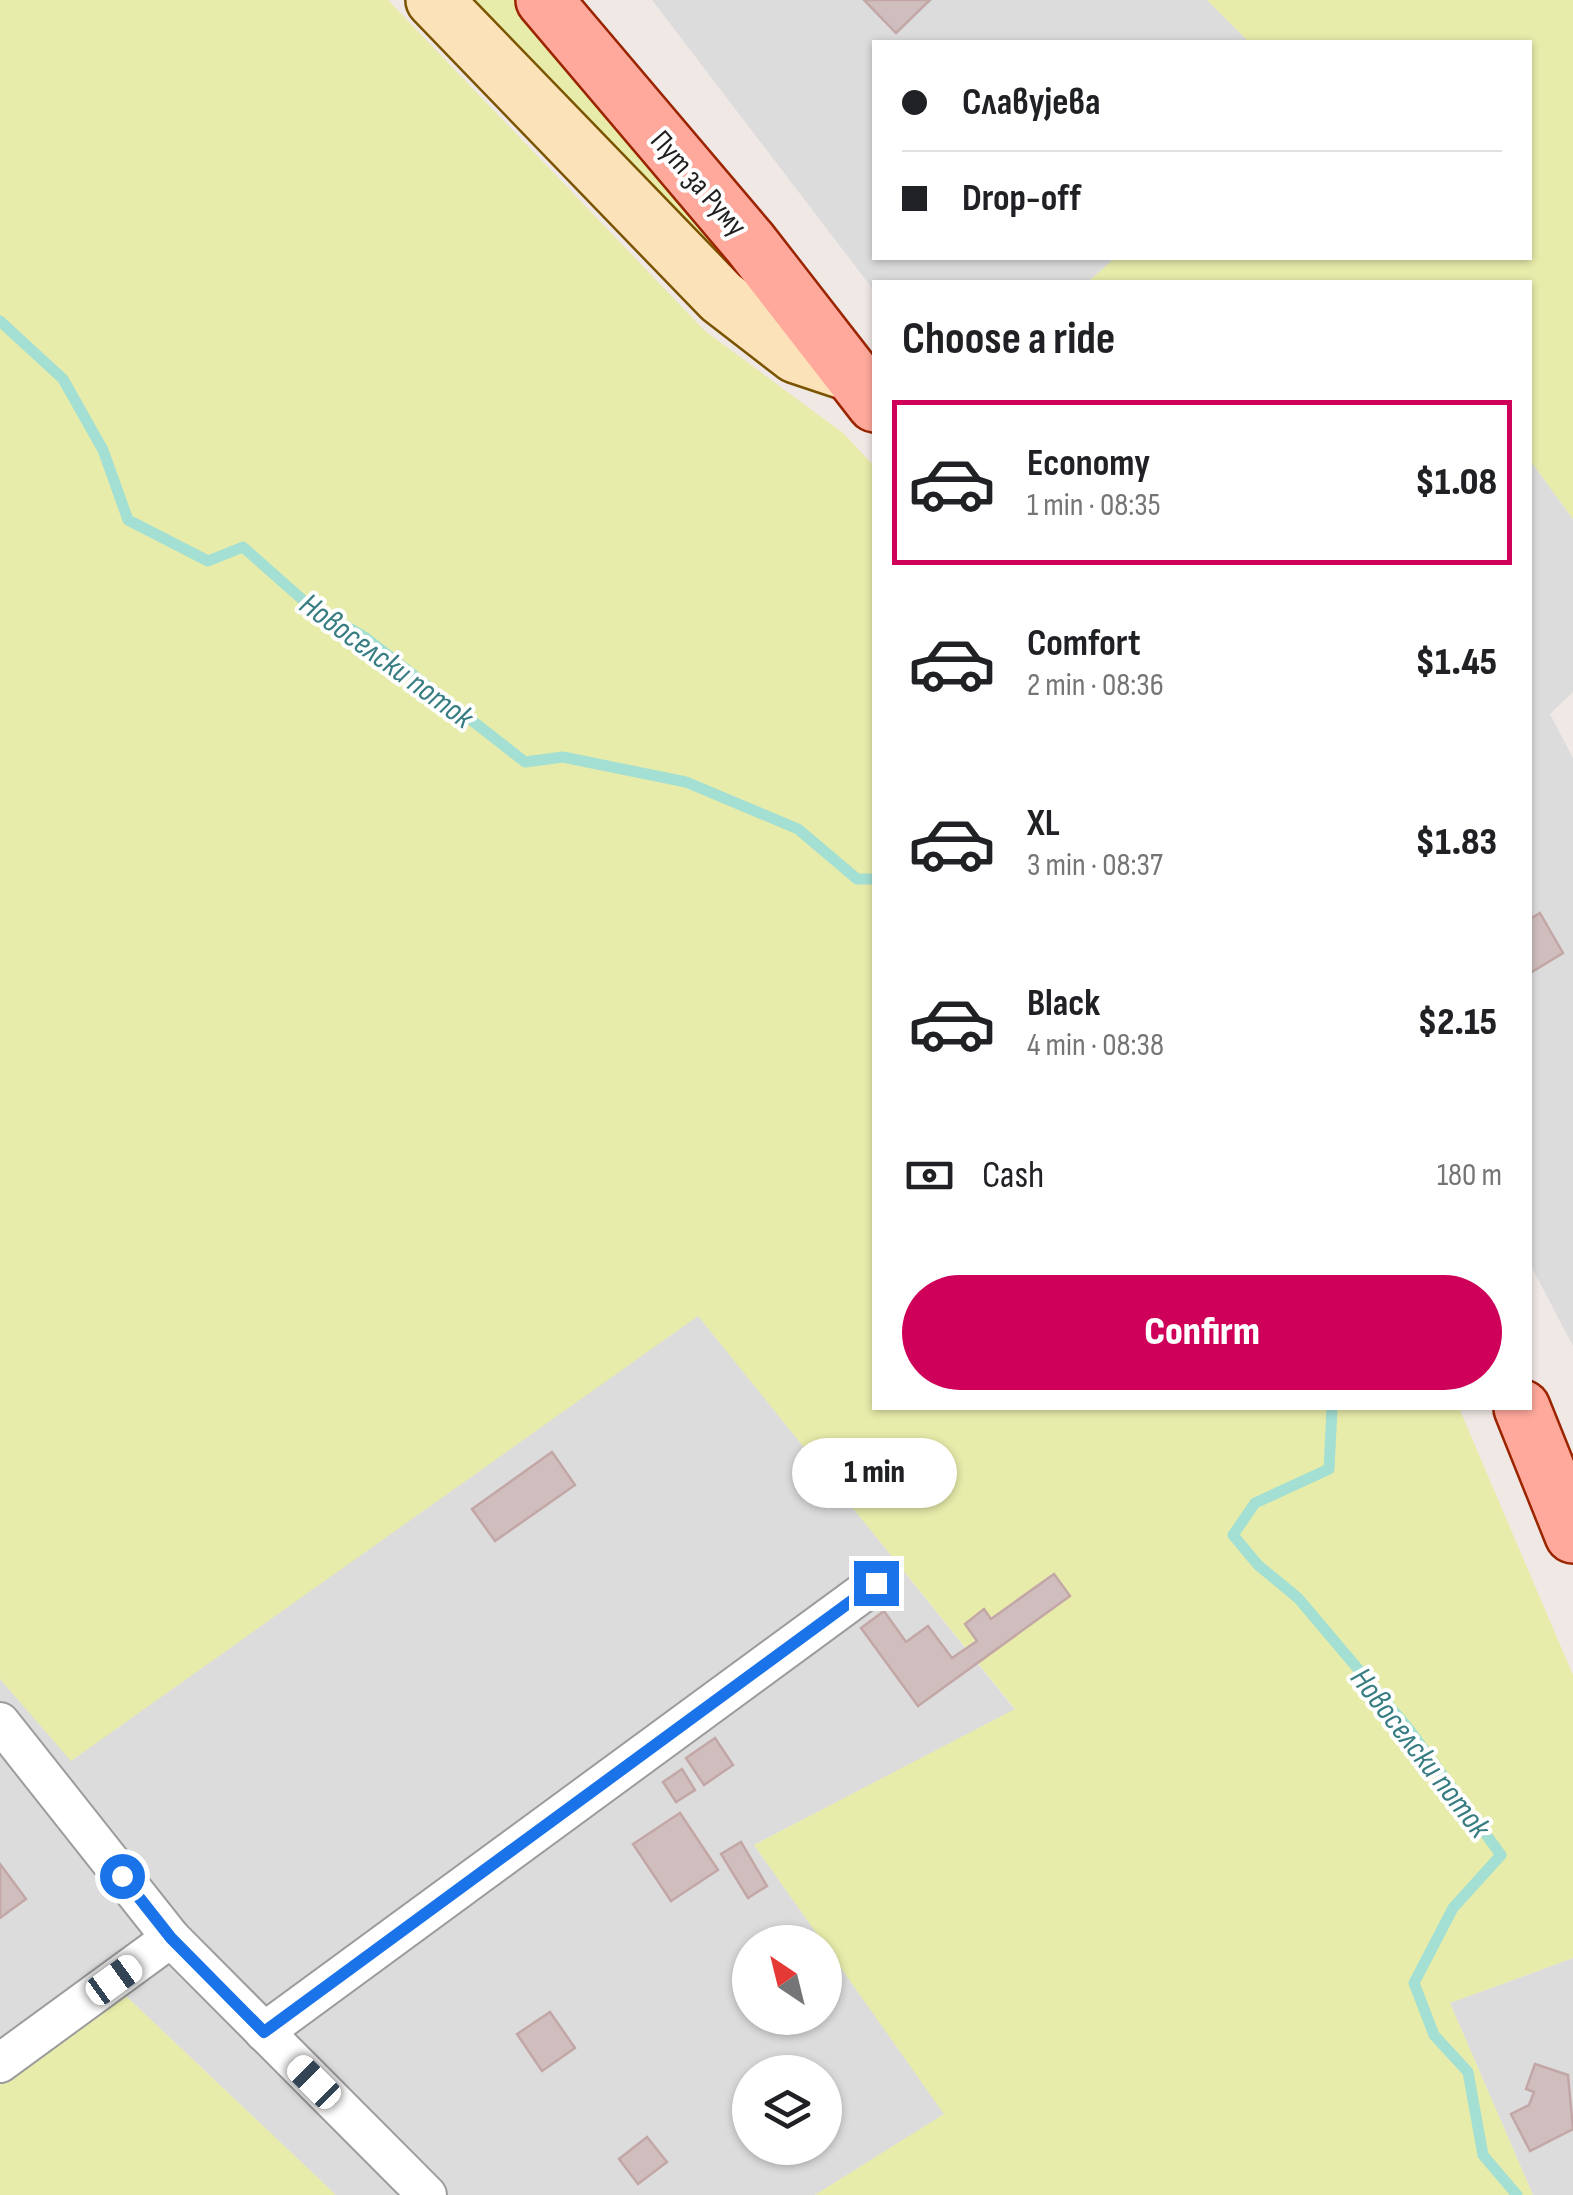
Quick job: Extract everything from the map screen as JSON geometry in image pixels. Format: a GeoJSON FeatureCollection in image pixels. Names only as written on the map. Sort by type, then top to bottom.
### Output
{"type":"FeatureCollection","features":[{"type":"Feature","properties":{"kind":"main road"},"geometry":{"type":"LineString","coordinates":[[434,0],[721,298],[796,355],[861,388]]}},
{"type":"Feature","properties":{"kind":"main road","name":"Пут за Руму"},"geometry":{"type":"LineString","coordinates":[[544,0],[750,243],[861,388]]}},
{"type":"Feature","properties":{"kind":"main road"},"geometry":{"type":"LineString","coordinates":[[1523,1410],[1567,1504]]}},
{"type":"Feature","properties":{"kind":"street"},"geometry":{"type":"LineString","coordinates":[[264,2032],[876,1583]]}},
{"type":"Feature","properties":{"kind":"street"},"geometry":{"type":"LineString","coordinates":[[0,1722],[171,1938],[428,2195]]}},
{"type":"Feature","properties":{"kind":"street"},"geometry":{"type":"LineString","coordinates":[[0,2062],[171,1938]]}},
{"type":"Feature","properties":{"kind":"shaded area"},"geometry":{"type":"Polygon","coordinates":[[[652,0],[1207,0],[1247,40],[872,40],[872,260],[1113,260],[1090,280],[872,280],[872,288],[652,0]]]}},
{"type":"Feature","properties":{"kind":"shaded area"},"geometry":{"type":"Polygon","coordinates":[[[1532,463],[1573,519],[1573,692],[1550,714],[1573,758],[1573,1346],[1532,1268],[1532,463]]]}},
{"type":"Feature","properties":{"kind":"shaded area"},"geometry":{"type":"Polygon","coordinates":[[[698,1315],[1015,1710],[754,1845],[811,1925],[732,1925],[732,2035],[842,2035],[842,1969],[945,2114],[815,2195],[336,2195],[110,1981],[0,2067],[0,1679],[71,1760],[698,1315]]]}},
{"type":"Feature","properties":{"kind":"shaded area"},"geometry":{"type":"Polygon","coordinates":[[[1573,1958],[1573,2195],[1533,2195],[1450,2003],[1573,1958]]]}},
{"type":"Feature","properties":{"kind":"green space"},"geometry":{"type":"Polygon","coordinates":[[[0,0],[388,0],[705,331],[843,433],[872,464],[872,1410],[1460,1410],[1573,1675],[1573,1958],[1450,2003],[1533,2195],[815,2195],[944,2114],[842,1970],[842,1925],[811,1925],[754,1845],[1015,1709],[698,1316],[71,1761],[0,1679],[0,0]]]}},
{"type":"Feature","properties":{"kind":"green space"},"geometry":{"type":"Polygon","coordinates":[[[460,0],[519,0],[779,324],[460,0]]]}},
{"type":"Feature","properties":{"kind":"green space"},"geometry":{"type":"Polygon","coordinates":[[[1207,0],[1573,0],[1573,519],[1532,463],[1532,280],[1090,280],[1113,260],[1532,260],[1532,40],[1247,40],[1207,0]]]}},
{"type":"Feature","properties":{"kind":"green space"},"geometry":{"type":"Polygon","coordinates":[[[110,1981],[336,2195],[0,2195],[0,2067],[110,1981]]]}},
{"type":"Feature","properties":{"kind":"building"},"geometry":{"type":"Polygon","coordinates":[[[864,0],[930,0],[896,33],[864,0]]]}},
{"type":"Feature","properties":{"kind":"building"},"geometry":{"type":"Polygon","coordinates":[[[1540,913],[1563,953],[1532,972],[1532,918],[1540,913]]]}},
{"type":"Feature","properties":{"kind":"building"},"geometry":{"type":"Polygon","coordinates":[[[552,1452],[575,1485],[495,1541],[472,1509],[552,1452]]]}},
{"type":"Feature","properties":{"kind":"building"},"geometry":{"type":"Polygon","coordinates":[[[1054,1574],[1070,1596],[918,1706],[861,1628],[884,1611],[906,1642],[928,1626],[952,1658],[977,1641],[965,1624],[984,1609],[991,1619],[1054,1574]]]}},
{"type":"Feature","properties":{"kind":"building"},"geometry":{"type":"Polygon","coordinates":[[[715,1738],[733,1765],[704,1785],[686,1758],[715,1738]]]}},
{"type":"Feature","properties":{"kind":"building"},"geometry":{"type":"Polygon","coordinates":[[[682,1769],[695,1790],[676,1802],[663,1782],[682,1769]]]}},
{"type":"Feature","properties":{"kind":"building"},"geometry":{"type":"Polygon","coordinates":[[[680,1813],[718,1870],[671,1901],[633,1844],[680,1813]]]}},
{"type":"Feature","properties":{"kind":"building"},"geometry":{"type":"Polygon","coordinates":[[[741,1842],[767,1886],[748,1898],[721,1854],[741,1842]]]}},
{"type":"Feature","properties":{"kind":"building"},"geometry":{"type":"Polygon","coordinates":[[[0,1864],[26,1899],[0,1918],[0,1864]]]}},
{"type":"Feature","properties":{"kind":"building"},"geometry":{"type":"Polygon","coordinates":[[[550,2012],[575,2048],[542,2071],[517,2034],[550,2012]]]}},
{"type":"Feature","properties":{"kind":"building"},"geometry":{"type":"Polygon","coordinates":[[[1535,2064],[1568,2075],[1573,2129],[1530,2151],[1511,2114],[1529,2105],[1534,2092],[1526,2089],[1535,2064]]]}},
{"type":"Feature","properties":{"kind":"building"},"geometry":{"type":"Polygon","coordinates":[[[647,2137],[667,2162],[638,2184],[619,2159],[647,2137]]]}},
{"type":"Feature","properties":{"kind":"waterway","name":"Новоселски поток"},"geometry":{"type":"LineString","coordinates":[[0,321],[63,379],[103,450],[128,520],[208,561],[243,547],[304,601],[366,638],[525,762],[563,757],[686,782],[798,829],[857,879],[872,879]]}},
{"type":"Feature","properties":{"kind":"waterway","name":"Новоселски поток"},"geometry":{"type":"LineString","coordinates":[[1332,1410],[1329,1469],[1255,1503],[1233,1535],[1258,1565],[1298,1598],[1408,1728],[1501,1855],[1453,1908],[1414,1983],[1434,2035],[1468,2072],[1483,2155],[1517,2195]]}},
{"type":"Feature","properties":{"kind":"route"},"geometry":{"type":"LineString","coordinates":[[122,1876],[171,1938],[264,2032],[876,1583]]}}]}
